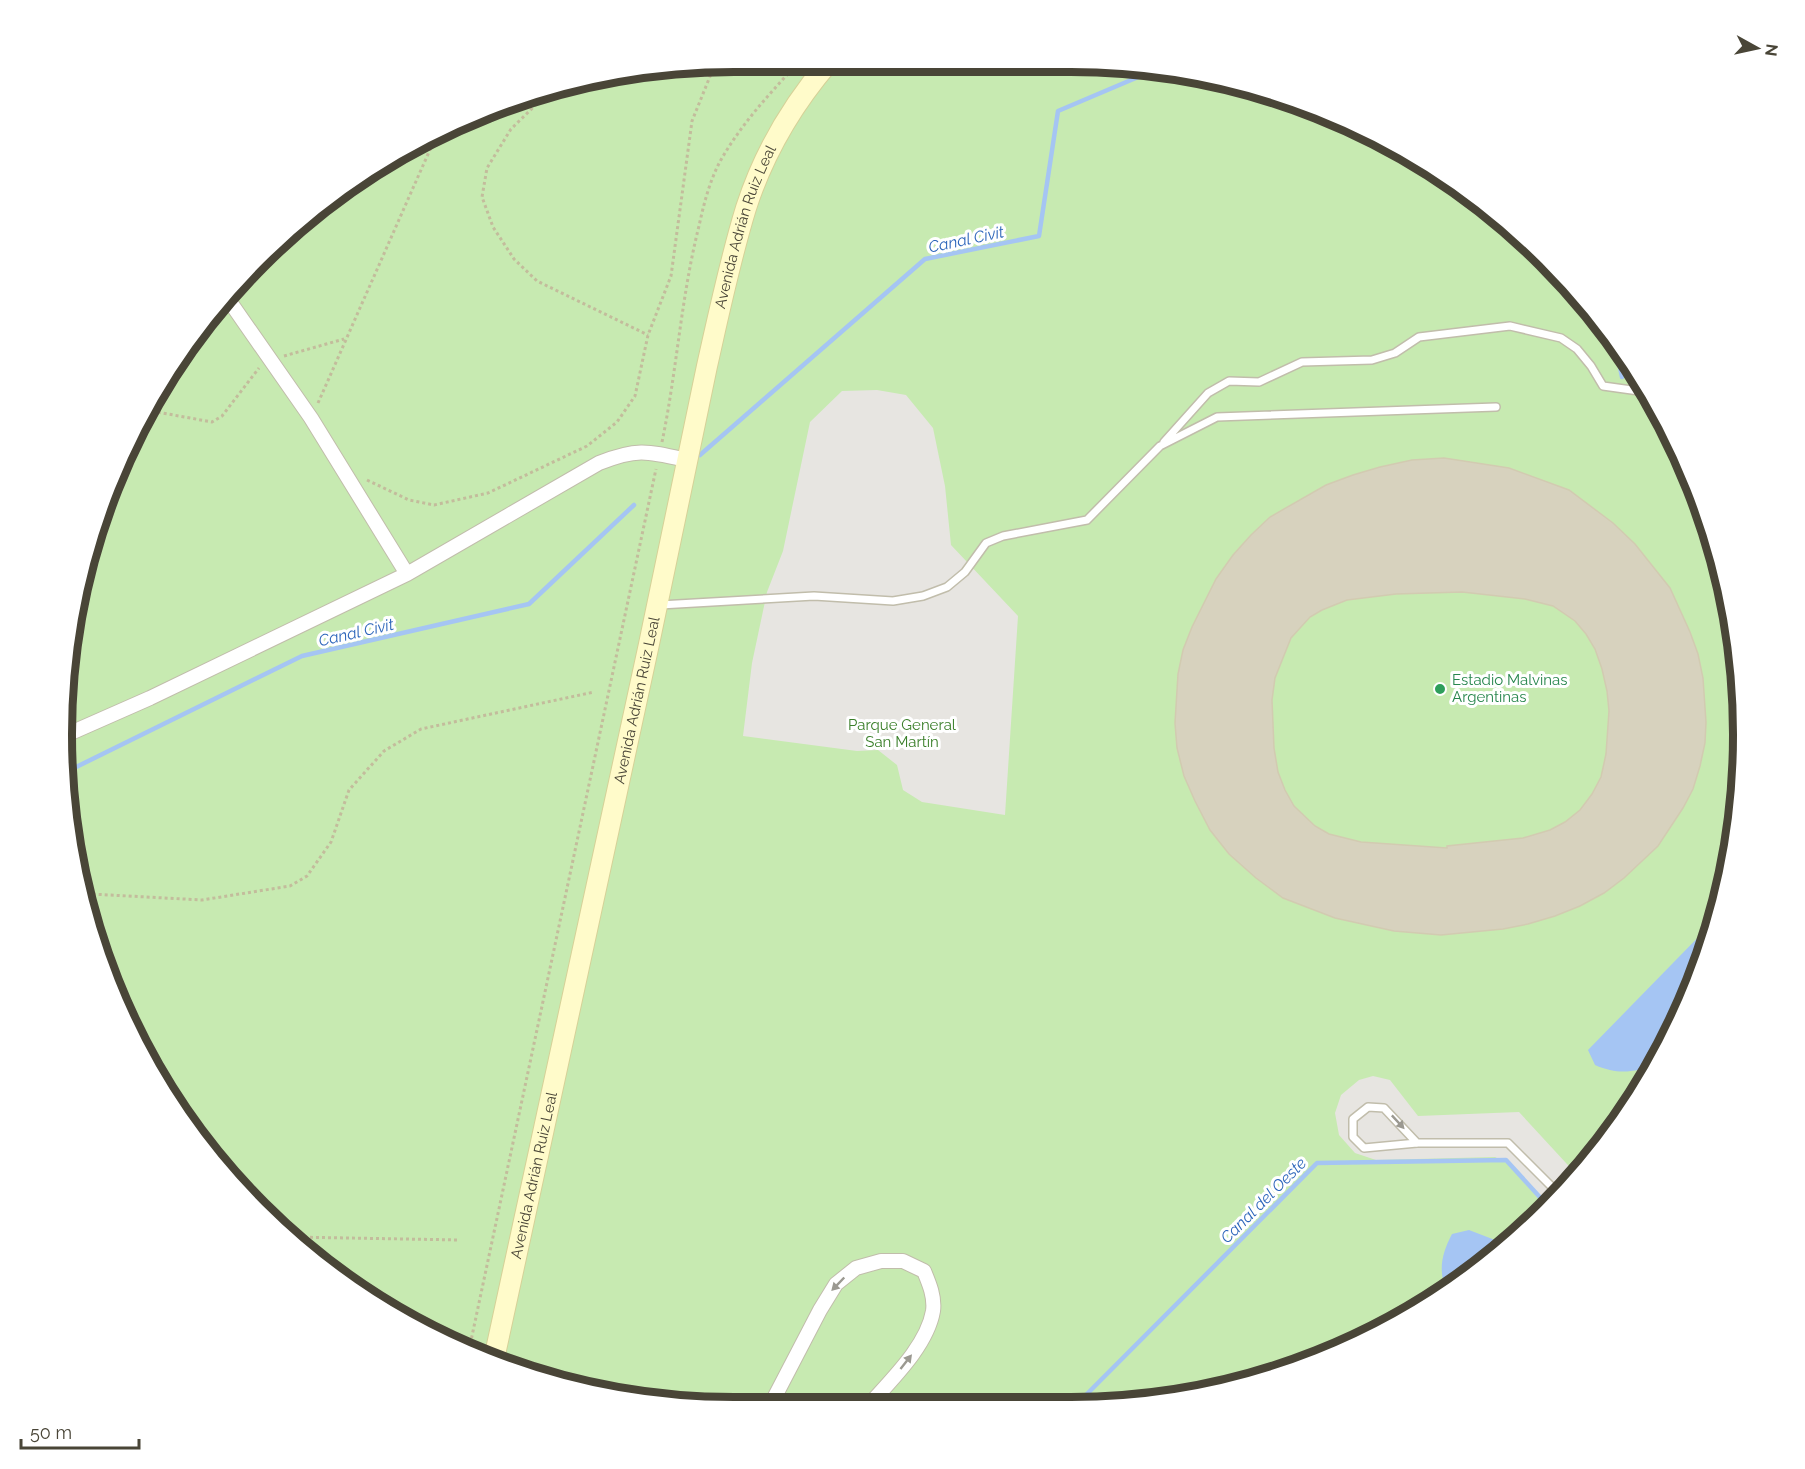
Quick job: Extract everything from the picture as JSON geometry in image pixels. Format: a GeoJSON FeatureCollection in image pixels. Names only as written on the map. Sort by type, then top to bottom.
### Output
{"type":"FeatureCollection","features":[{"type":"Feature","properties":{"kind":"street","name":"Avenida Adrián Ruiz Leal"},"geometry":{"type":"LineString","coordinates":[[495,1352],[724,292],[746,206],[776,137],[820,72]]}},
{"type":"Feature","properties":{"kind":"street"},"geometry":{"type":"LineString","coordinates":[[231,304],[311,418],[407,574]]}},
{"type":"Feature","properties":{"kind":"street"},"geometry":{"type":"LineString","coordinates":[[72,732],[150,698],[407,574],[599,462],[624,453],[649,451],[686,460]]}},
{"type":"Feature","properties":{"kind":"street"},"geometry":{"type":"LineString","coordinates":[[775,1397],[836,1284],[856,1268],[881,1261],[903,1261],[924,1271],[932,1290],[934,1310],[926,1336],[876,1397]]}},
{"type":"Feature","properties":{"kind":"lane"},"geometry":{"type":"LineString","coordinates":[[658,605],[814,596],[893,601],[923,596],[946,587],[965,572],[986,543],[1004,536],[1087,520],[1161,446],[1208,393],[1229,381],[1259,382],[1302,362],[1372,360],[1395,353],[1419,337],[1510,326],[1561,338],[1577,349],[1603,386],[1636,391]]}},
{"type":"Feature","properties":{"kind":"lane"},"geometry":{"type":"LineString","coordinates":[[1161,446],[1217,417],[1496,407]]}},
{"type":"Feature","properties":{"kind":"lane"},"geometry":{"type":"LineString","coordinates":[[1417,1143],[1384,1108],[1368,1107],[1353,1119],[1353,1137],[1364,1149],[1417,1143],[1508,1143],[1553,1188]]}},
{"type":"Feature","properties":{"kind":"path"},"geometry":{"type":"LineString","coordinates":[[471,1342],[668,411],[691,255],[708,191],[722,158],[762,102],[790,72]]}},
{"type":"Feature","properties":{"kind":"path"},"geometry":{"type":"LineString","coordinates":[[341,467],[408,500],[434,505],[488,494],[587,446],[617,422],[635,396],[648,335],[671,276],[692,121],[712,73]]}},
{"type":"Feature","properties":{"kind":"path"},"geometry":{"type":"LineString","coordinates":[[538,102],[511,129],[487,168],[482,198],[494,227],[514,259],[537,281],[648,335]]}},
{"type":"Feature","properties":{"kind":"path"},"geometry":{"type":"LineString","coordinates":[[311,418],[432,145]]}},
{"type":"Feature","properties":{"kind":"path"},"geometry":{"type":"LineString","coordinates":[[156,412],[212,422],[222,416],[259,367],[272,360],[345,338]]}},
{"type":"Feature","properties":{"kind":"path"},"geometry":{"type":"LineString","coordinates":[[92,894],[202,900],[290,886],[307,876],[325,851],[331,842],[350,790],[384,751],[422,729],[594,692]]}},
{"type":"Feature","properties":{"kind":"path"},"geometry":{"type":"LineString","coordinates":[[304,1238],[460,1240]]}},
{"type":"Feature","properties":{"kind":"green space","name":"Parque General San Martín"},"geometry":{"type":"Polygon","coordinates":[[[691,73],[1114,73],[1200,85],[1283,107],[1364,140],[1402,161],[1474,209],[1507,236],[1569,298],[1621,366],[1644,403],[1665,441],[1698,522],[1720,605],[1727,648],[1732,691],[1732,778],[1720,864],[1710,906],[1683,988],[1665,1028],[1621,1103],[1596,1138],[1569,1171],[1507,1233],[1439,1285],[1402,1308],[1364,1329],[1283,1362],[1200,1384],[1114,1396],[691,1396],[605,1384],[522,1362],[441,1329],[366,1285],[331,1260],[298,1233],[236,1171],[184,1103],[161,1066],[140,1028],[107,947],[85,864],[73,778],[73,691],[85,605],[107,522],[140,441],[184,366],[236,298],[298,236],[366,184],[441,140],[522,107],[605,85],[691,73]]]}},
{"type":"Feature","properties":{"kind":"shaded area"},"geometry":{"type":"Polygon","coordinates":[[[877,390],[906,395],[933,428],[945,486],[951,545],[1018,616],[1005,815],[922,802],[903,790],[897,765],[878,750],[857,751],[743,736],[752,663],[767,592],[783,551],[810,422],[842,391],[877,390]]]}},
{"type":"Feature","properties":{"kind":"shaded area"},"geometry":{"type":"Polygon","coordinates":[[[1373,1076],[1390,1080],[1418,1116],[1519,1112],[1571,1168],[1541,1201],[1507,1163],[1495,1157],[1376,1160],[1355,1153],[1339,1135],[1335,1113],[1341,1095],[1359,1080],[1373,1076]]]}},
{"type":"Feature","properties":{"kind":"water"},"geometry":{"type":"Polygon","coordinates":[[[1702,933],[1683,988],[1665,1028],[1642,1070],[1625,1072],[1595,1065],[1588,1050],[1702,933]]]}},
{"type":"Feature","properties":{"kind":"water"},"geometry":{"type":"Polygon","coordinates":[[[1469,1230],[1497,1241],[1444,1282],[1442,1261],[1452,1234],[1469,1230]]]}},
{"type":"Feature","properties":{"kind":"building","name":"Estadio Malvinas Argentinas"},"geometry":{"type":"Polygon","coordinates":[[[1444,458],[1509,468],[1569,490],[1613,523],[1635,544],[1670,588],[1698,654],[1703,678],[1705,743],[1693,789],[1683,808],[1658,846],[1624,878],[1604,893],[1580,906],[1528,924],[1503,929],[1441,935],[1394,931],[1335,918],[1283,898],[1229,854],[1210,830],[1184,776],[1177,748],[1175,723],[1178,674],[1183,650],[1216,579],[1233,555],[1270,517],[1326,485],[1380,467],[1412,460],[1444,458]],[[1462,592],[1396,594],[1347,600],[1310,617],[1291,638],[1275,678],[1272,700],[1274,748],[1278,772],[1294,806],[1315,826],[1329,834],[1361,842],[1447,848],[1447,846],[1523,838],[1550,830],[1580,810],[1601,777],[1606,754],[1609,711],[1602,669],[1595,649],[1575,621],[1553,606],[1525,599],[1462,592]]]}},
{"type":"Feature","properties":{"kind":"waterway","name":"Canal Civit"},"geometry":{"type":"LineString","coordinates":[[700,455],[925,259],[1039,236],[1058,111],[1140,76]]}},
{"type":"Feature","properties":{"kind":"waterway","name":"Canal Civit"},"geometry":{"type":"LineString","coordinates":[[1619,364],[1622,377]]}},
{"type":"Feature","properties":{"kind":"waterway","name":"Canal Civit"},"geometry":{"type":"LineString","coordinates":[[73,769],[302,656],[529,604],[634,505]]}},
{"type":"Feature","properties":{"kind":"waterway","name":"Canal del Oeste"},"geometry":{"type":"LineString","coordinates":[[1084,1397],[1317,1163],[1506,1160],[1542,1200]]}},
{"type":"Feature","properties":{"kind":"place","name":"Estadio Malvinas Argentinas"},"geometry":{"type":"Point","coordinates":[1440,689]}}]}
